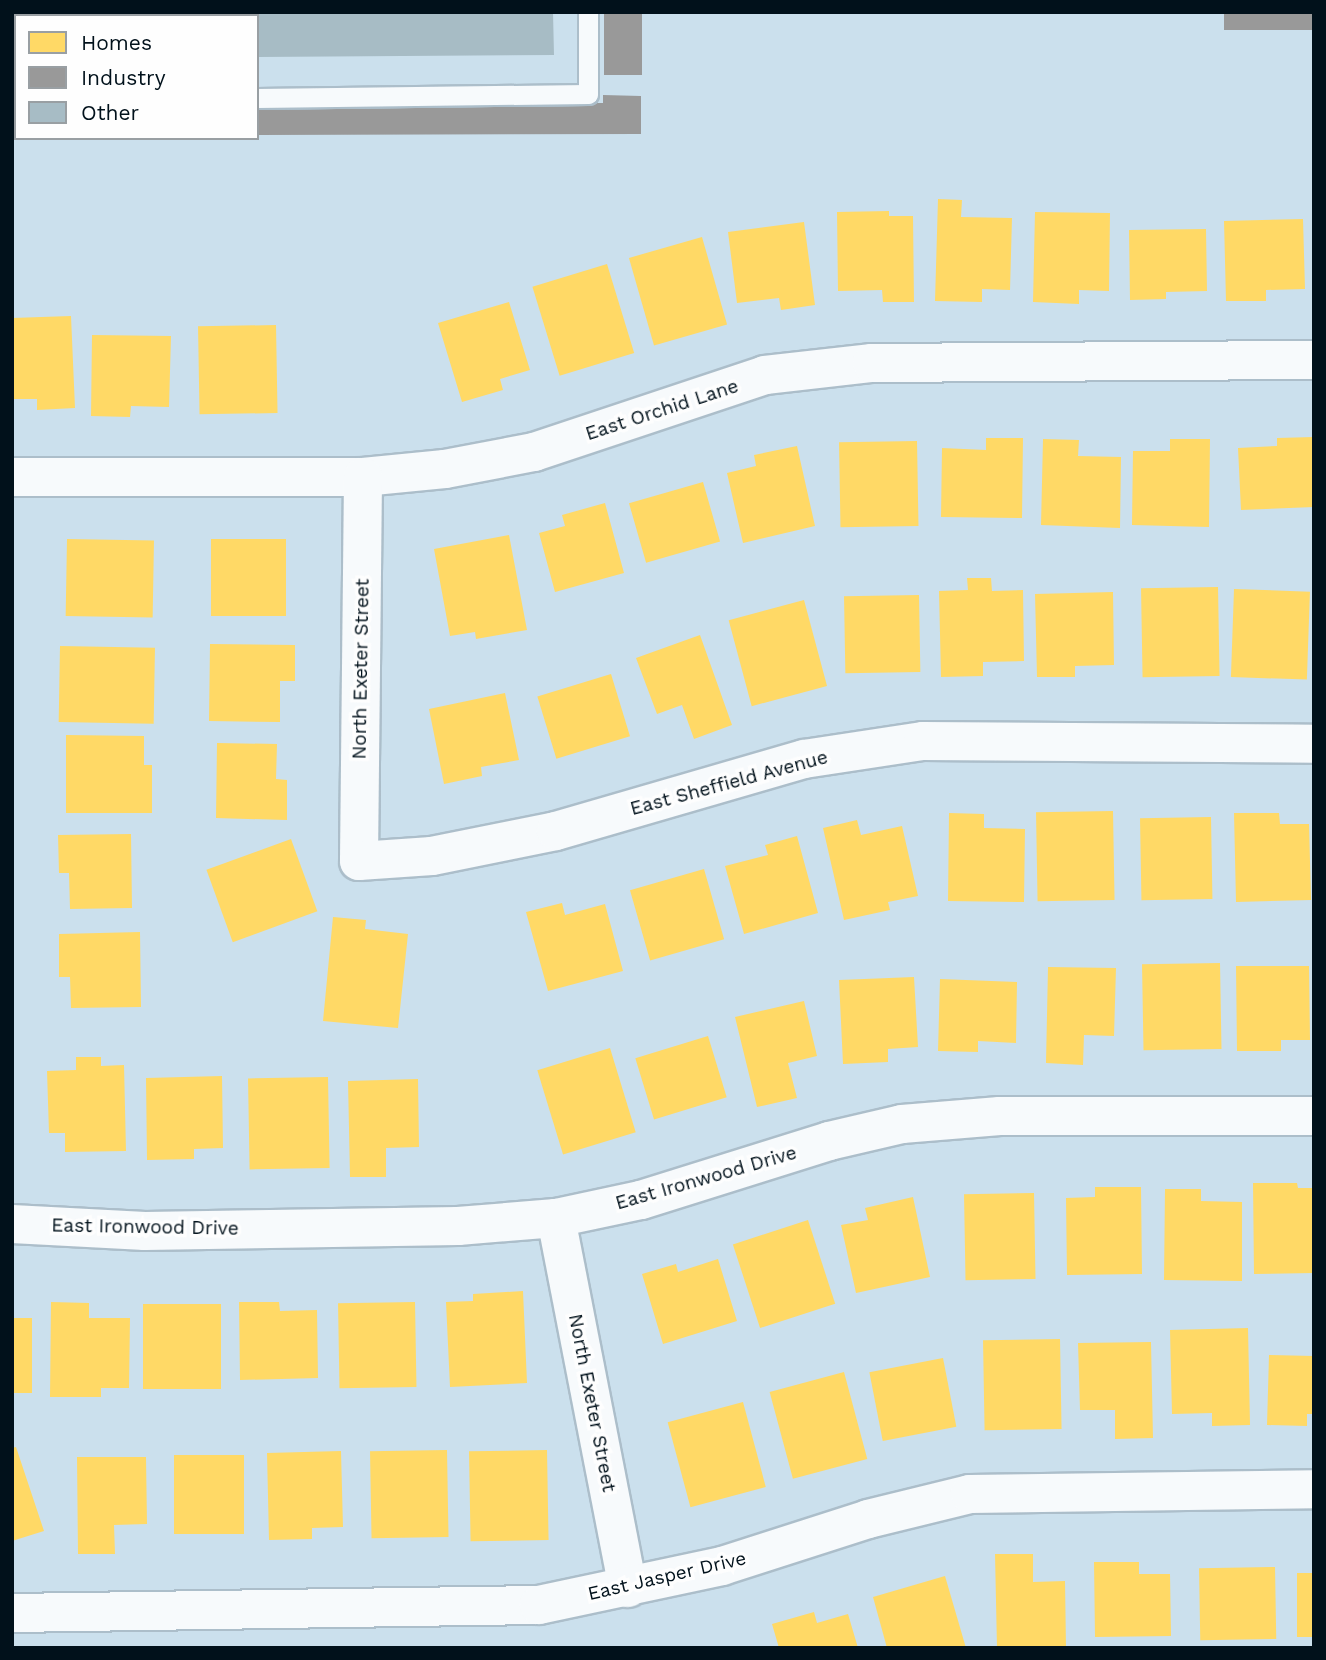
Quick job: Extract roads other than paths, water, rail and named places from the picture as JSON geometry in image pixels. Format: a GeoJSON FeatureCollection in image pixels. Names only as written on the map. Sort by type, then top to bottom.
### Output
{"type":"FeatureCollection","features":[{"type":"Feature","properties":{"kind":"street","name":"East Orchid Lane"},"geometry":{"type":"LineString","coordinates":[[12,477],[363,477],[444,469],[534,452],[765,375],[872,363],[1314,360]]}},
{"type":"Feature","properties":{"kind":"street","name":"North Exeter Street"},"geometry":{"type":"LineString","coordinates":[[359,860],[363,477]]}},
{"type":"Feature","properties":{"kind":"street","name":"East Sheffield Avenue"},"geometry":{"type":"LineString","coordinates":[[359,860],[432,856],[543,834],[804,759],[923,741],[1314,744]]}},
{"type":"Feature","properties":{"kind":"street","name":"East Ironwood Drive"},"geometry":{"type":"LineString","coordinates":[[12,1224],[145,1231],[457,1226],[556,1218],[641,1200],[829,1141],[902,1125],[1000,1116],[1314,1116]]}},
{"type":"Feature","properties":{"kind":"street","name":"North Exeter Street"},"geometry":{"type":"LineString","coordinates":[[556,1218],[628,1588]]}},
{"type":"Feature","properties":{"kind":"street","name":"East Jasper Drive"},"geometry":{"type":"LineString","coordinates":[[12,1613],[539,1605],[722,1566],[868,1520],[970,1494],[1314,1489]]}},
{"type":"Feature","properties":{"kind":"lane"},"geometry":{"type":"LineString","coordinates":[[259,98],[589,94],[588,12]]}}]}
